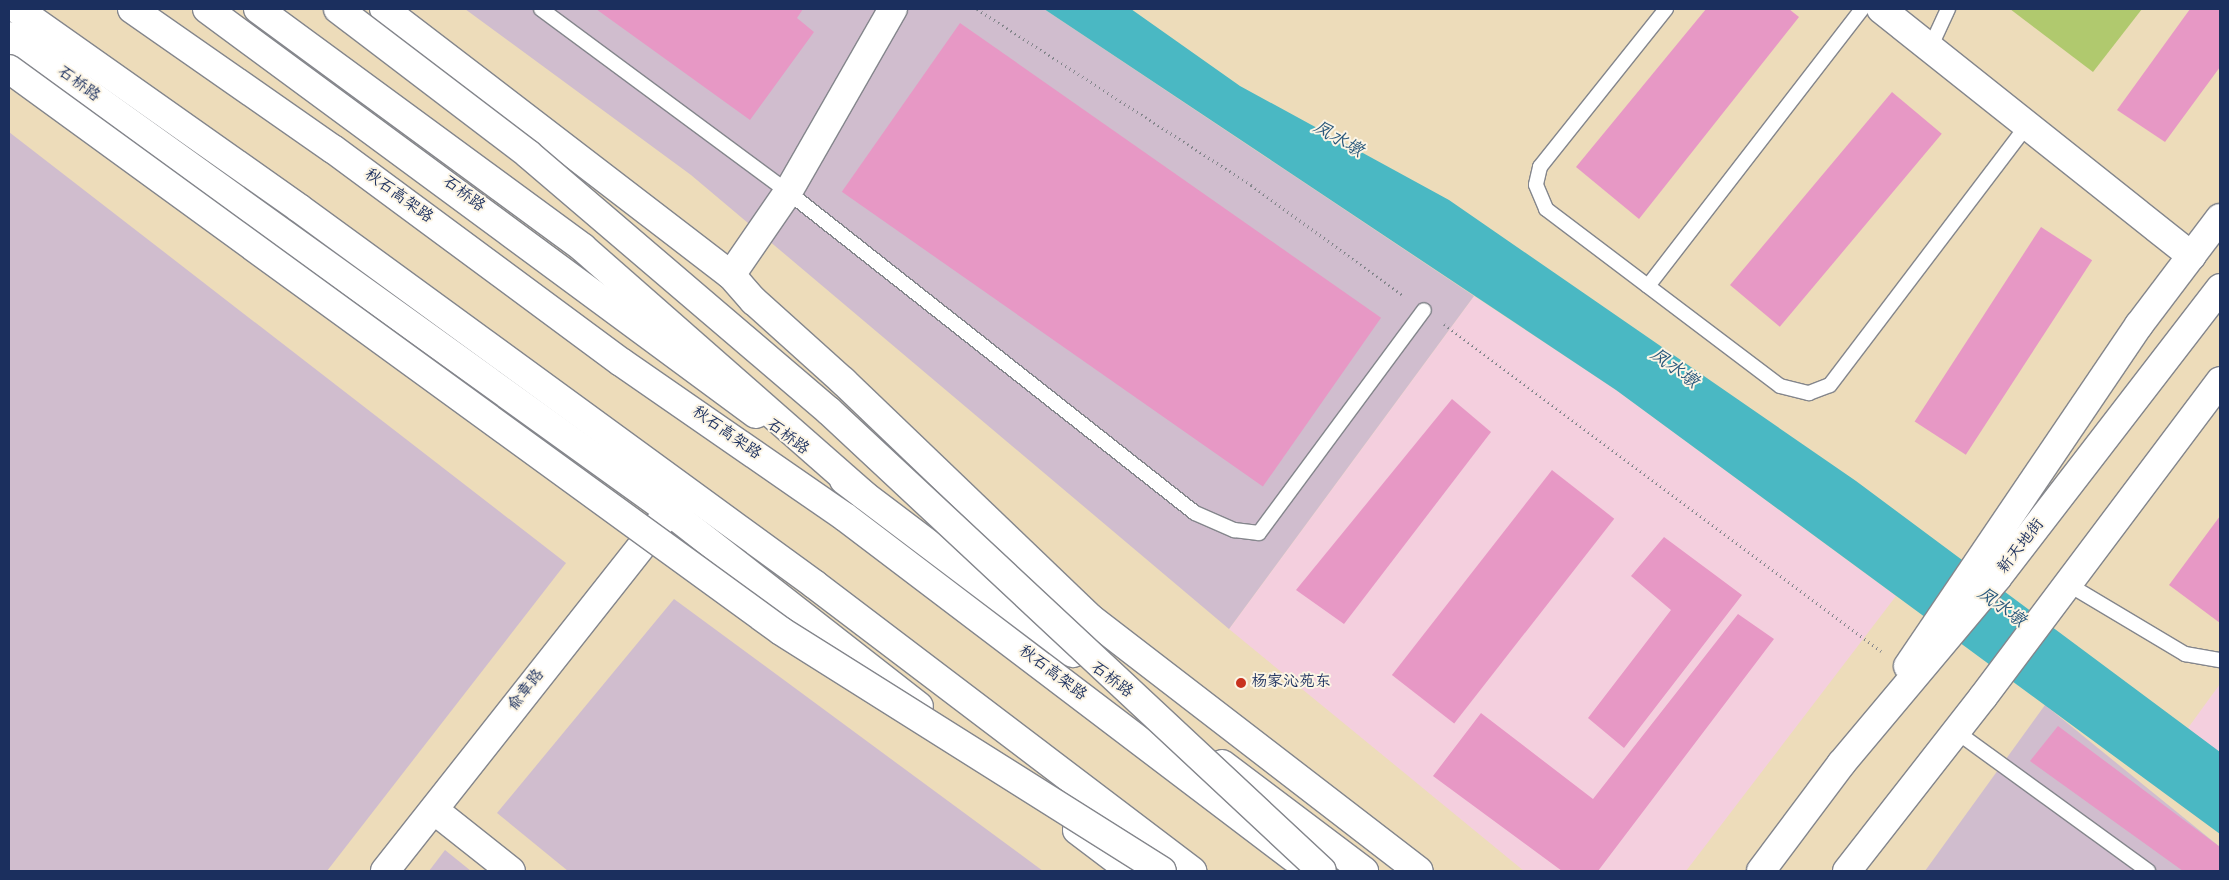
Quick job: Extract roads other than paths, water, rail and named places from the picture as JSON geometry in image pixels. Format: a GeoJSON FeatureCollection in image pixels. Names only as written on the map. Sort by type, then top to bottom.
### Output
{"type":"FeatureCollection","features":[{"type":"Feature","properties":{"kind":"main road"},"geometry":{"type":"LineString","coordinates":[[17,9],[299,208],[806,578],[1192,871]]}},
{"type":"Feature","properties":{"kind":"main road","name":"秋石高架路"},"geometry":{"type":"LineString","coordinates":[[132,9],[332,149],[621,362],[845,517],[1311,871]]}},
{"type":"Feature","properties":{"kind":"main road","name":"石桥路"},"geometry":{"type":"LineString","coordinates":[[207,9],[427,168],[1364,871]]}},
{"type":"Feature","properties":{"kind":"main road"},"geometry":{"type":"LineString","coordinates":[[258,9],[583,248],[864,495]]}},
{"type":"Feature","properties":{"kind":"main road"},"geometry":{"type":"LineString","coordinates":[[338,9],[528,154],[829,411],[1322,871]]}},
{"type":"Feature","properties":{"kind":"main road"},"geometry":{"type":"LineString","coordinates":[[384,9],[731,275],[754,301],[843,381],[1089,617],[1419,871]]}},
{"type":"Feature","properties":{"kind":"main road"},"geometry":{"type":"LineString","coordinates":[[731,275],[788,192],[893,9]]}},
{"type":"Feature","properties":{"kind":"main road"},"geometry":{"type":"LineString","coordinates":[[1881,9],[2192,256]]}},
{"type":"Feature","properties":{"kind":"main road","name":"石桥路"},"geometry":{"type":"LineString","coordinates":[[9,36],[669,511],[1131,871]]}},
{"type":"Feature","properties":{"kind":"main road"},"geometry":{"type":"LineString","coordinates":[[9,69],[781,630],[1162,871]]}},
{"type":"Feature","properties":{"kind":"main road"},"geometry":{"type":"LineString","coordinates":[[1989,569],[2139,325],[2220,218]]}},
{"type":"Feature","properties":{"kind":"main road","name":"新天地街"},"geometry":{"type":"LineString","coordinates":[[1761,871],[1989,569],[2220,288]]}},
{"type":"Feature","properties":{"kind":"main road"},"geometry":{"type":"LineString","coordinates":[[1847,871],[1954,730],[1983,697],[2061,590],[2220,381]]}},
{"type":"Feature","properties":{"kind":"main road","name":"俞章路"},"geometry":{"type":"LineString","coordinates":[[385,871],[669,511]]}},
{"type":"Feature","properties":{"kind":"main road"},"geometry":{"type":"LineString","coordinates":[[1841,764],[1906,670],[1939,634]]}},
{"type":"Feature","properties":{"kind":"main road"},"geometry":{"type":"LineString","coordinates":[[434,810],[511,871]]}},
{"type":"Feature","properties":{"kind":"lane"},"geometry":{"type":"LineString","coordinates":[[541,9],[788,192],[1195,513],[1234,530],[1259,533],[1424,310]]}},
{"type":"Feature","properties":{"kind":"lane"},"geometry":{"type":"LineString","coordinates":[[1666,9],[1540,167],[1536,185],[1546,209],[1780,386],[1808,393],[1830,385],[2027,125]]}},
{"type":"Feature","properties":{"kind":"lane"},"geometry":{"type":"LineString","coordinates":[[1648,286],[1862,9]]}},
{"type":"Feature","properties":{"kind":"lane"},"geometry":{"type":"LineString","coordinates":[[1930,48],[1948,9]]}},
{"type":"Feature","properties":{"kind":"lane"},"geometry":{"type":"LineString","coordinates":[[2061,590],[2185,654],[2220,660]]}},
{"type":"Feature","properties":{"kind":"lane"},"geometry":{"type":"LineString","coordinates":[[1954,730],[2148,871]]}},
{"type":"Feature","properties":{"kind":"water","name":"凤水墩"},"geometry":{"type":"Polygon","coordinates":[[[1044,9],[1131,9],[1240,86],[1449,200],[1856,481],[2220,752],[2220,834],[1616,390],[1044,9]]]}},
{"type":"Feature","properties":{"kind":"place","name":"杨家沁苑东"},"geometry":{"type":"Point","coordinates":[1241,683]}}]}
